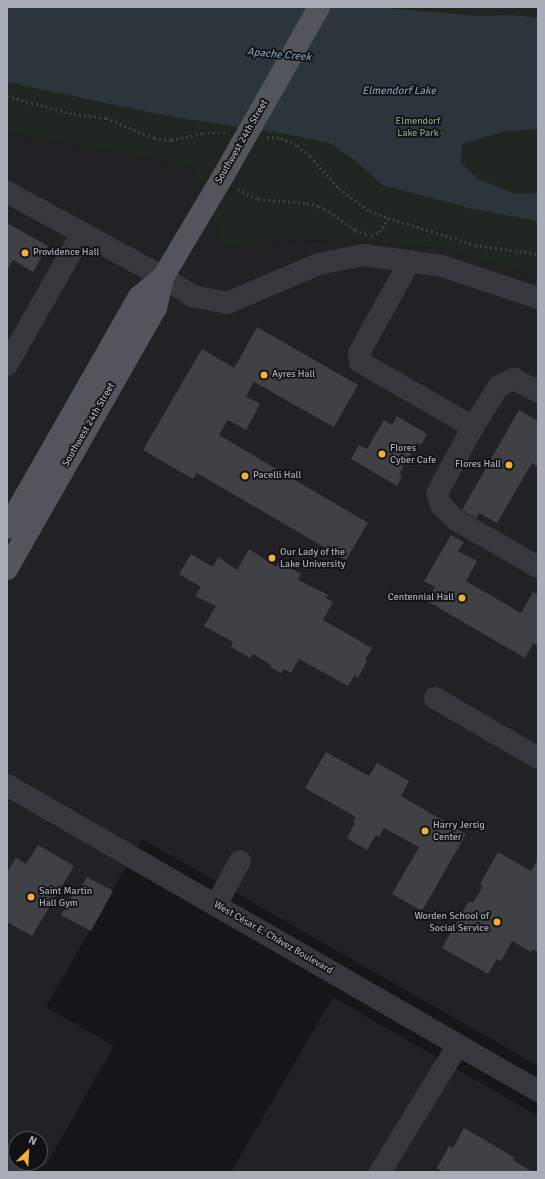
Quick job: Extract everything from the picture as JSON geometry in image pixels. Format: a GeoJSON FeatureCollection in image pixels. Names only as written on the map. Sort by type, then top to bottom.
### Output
{"type":"FeatureCollection","features":[{"type":"Feature","properties":{"kind":"main road","name":"Southwest 24th Street"},"geometry":{"type":"LineString","coordinates":[[7,570],[156,308],[163,277],[234,140],[319,7]]}},
{"type":"Feature","properties":{"kind":"main road","name":"Southwest 24th Street"},"geometry":{"type":"LineString","coordinates":[[7,528],[139,297],[163,277]]}},
{"type":"Feature","properties":{"kind":"street"},"geometry":{"type":"LineString","coordinates":[[7,192],[163,277],[192,296],[228,303],[319,264],[363,255],[442,266],[538,298]]}},
{"type":"Feature","properties":{"kind":"street"},"geometry":{"type":"LineString","coordinates":[[7,365],[82,233]]}},
{"type":"Feature","properties":{"kind":"street"},"geometry":{"type":"LineString","coordinates":[[410,261],[359,353],[360,362],[473,427]]}},
{"type":"Feature","properties":{"kind":"street"},"geometry":{"type":"LineString","coordinates":[[538,392],[514,379],[499,386],[473,427],[437,494],[442,505],[456,520],[538,567]]}},
{"type":"Feature","properties":{"kind":"street"},"geometry":{"type":"LineString","coordinates":[[435,698],[538,758]]}},
{"type":"Feature","properties":{"kind":"street","name":"West César E. Chávez Boulevard"},"geometry":{"type":"LineString","coordinates":[[7,785],[538,1091]]}},
{"type":"Feature","properties":{"kind":"street"},"geometry":{"type":"LineString","coordinates":[[216,905],[240,861]]}},
{"type":"Feature","properties":{"kind":"street"},"geometry":{"type":"LineString","coordinates":[[380,1172],[458,1045]]}},
{"type":"Feature","properties":{"kind":"street"},"geometry":{"type":"LineString","coordinates":[[7,1167],[15,1172]]}},
{"type":"Feature","properties":{"kind":"path"},"geometry":{"type":"LineString","coordinates":[[7,96],[74,114],[106,118],[154,138],[171,140],[203,133],[234,140]]}},
{"type":"Feature","properties":{"kind":"path"},"geometry":{"type":"LineString","coordinates":[[265,137],[281,138],[297,145],[310,156],[339,188],[370,211],[388,218],[475,244],[538,254]]}},
{"type":"Feature","properties":{"kind":"path"},"geometry":{"type":"LineString","coordinates":[[238,189],[258,199],[307,203],[319,206],[329,211],[355,230],[364,234],[373,235],[379,232],[388,218]]}},
{"type":"Feature","properties":{"kind":"shaded area","name":"Our Lady of the Lake University"},"geometry":{"type":"Polygon","coordinates":[[[7,133],[192,166],[223,245],[298,240],[373,242],[444,249],[538,277],[538,1066],[142,839],[46,1007],[114,1046],[48,1162],[48,1131],[8,1131],[7,1145],[7,133]]]}},
{"type":"Feature","properties":{"kind":"shaded area"},"geometry":{"type":"Polygon","coordinates":[[[333,997],[538,1116],[538,1172],[231,1172],[333,997]]]}},
{"type":"Feature","properties":{"kind":"green space","name":"Elmendorf Lake"},"geometry":{"type":"Polygon","coordinates":[[[7,7],[538,7],[538,277],[444,249],[373,242],[298,240],[223,245],[192,166],[7,133],[7,7]]]}},
{"type":"Feature","properties":{"kind":"water","name":"Elmendorf Lake"},"geometry":{"type":"Polygon","coordinates":[[[7,7],[373,7],[479,16],[514,15],[538,18],[538,129],[502,132],[462,144],[461,162],[477,179],[516,194],[538,193],[538,221],[473,209],[382,185],[356,161],[330,143],[286,134],[167,116],[7,82],[7,7]]]}},
{"type":"Feature","properties":{"kind":"building","name":"Providence Hall"},"geometry":{"type":"Polygon","coordinates":[[[7,223],[48,246],[33,272],[13,260],[7,270],[7,223]]]}},
{"type":"Feature","properties":{"kind":"building"},"geometry":{"type":"Polygon","coordinates":[[[257,327],[358,385],[334,427],[254,382],[246,396],[260,404],[246,430],[228,420],[219,435],[368,523],[346,560],[197,473],[193,479],[143,450],[202,349],[234,368],[257,327]]]}},
{"type":"Feature","properties":{"kind":"building","name":"Flores Hall"},"geometry":{"type":"Polygon","coordinates":[[[519,410],[538,421],[538,467],[532,463],[497,523],[479,513],[476,518],[462,510],[519,410]]]}},
{"type":"Feature","properties":{"kind":"building","name":"Flores Cyber Cafe"},"geometry":{"type":"Polygon","coordinates":[[[397,416],[427,434],[421,445],[417,443],[399,474],[402,476],[397,486],[351,459],[359,445],[367,449],[384,420],[392,425],[397,416]]]}},
{"type":"Feature","properties":{"kind":"building","name":"Centennial Hall"},"geometry":{"type":"Polygon","coordinates":[[[451,535],[464,542],[458,551],[477,561],[466,581],[521,613],[533,592],[538,595],[538,646],[533,643],[525,658],[427,601],[435,587],[424,581],[451,535]]]}},
{"type":"Feature","properties":{"kind":"building"},"geometry":{"type":"Polygon","coordinates":[[[249,549],[276,567],[279,562],[301,574],[298,580],[328,595],[326,598],[333,602],[323,620],[372,648],[365,660],[367,661],[358,678],[355,675],[348,686],[299,659],[291,673],[284,669],[281,673],[270,667],[271,665],[253,654],[250,658],[231,647],[233,642],[204,626],[216,606],[195,596],[201,587],[179,574],[191,554],[213,567],[218,557],[237,570],[249,549]]]}},
{"type":"Feature","properties":{"kind":"building","name":"Harry Jersig Center"},"geometry":{"type":"Polygon","coordinates":[[[326,752],[369,776],[377,763],[409,781],[401,796],[466,834],[422,911],[392,894],[419,847],[384,828],[379,837],[376,835],[367,850],[347,838],[355,823],[353,822],[356,817],[305,788],[326,752]]]}},
{"type":"Feature","properties":{"kind":"building","name":"Saint Martin Hall Gym"},"geometry":{"type":"Polygon","coordinates":[[[38,845],[74,866],[32,936],[7,922],[7,872],[16,858],[26,864],[38,845]]]}},
{"type":"Feature","properties":{"kind":"building","name":"Worden School of Social Service"},"geometry":{"type":"Polygon","coordinates":[[[498,852],[531,871],[538,859],[538,952],[532,949],[531,952],[512,941],[501,961],[497,959],[488,974],[442,948],[469,901],[473,903],[483,886],[480,884],[498,852]]]}},
{"type":"Feature","properties":{"kind":"building"},"geometry":{"type":"Polygon","coordinates":[[[87,877],[113,891],[91,931],[61,915],[73,894],[76,896],[87,877]]]}},
{"type":"Feature","properties":{"kind":"building"},"geometry":{"type":"Polygon","coordinates":[[[464,1128],[515,1158],[513,1160],[533,1172],[440,1172],[441,1171],[437,1168],[449,1146],[453,1148],[464,1128]]]}},
{"type":"Feature","properties":{"kind":"place","name":"Providence Hall"},"geometry":{"type":"Point","coordinates":[25,253]}},
{"type":"Feature","properties":{"kind":"place","name":"Ayres Hall"},"geometry":{"type":"Point","coordinates":[264,375]}},
{"type":"Feature","properties":{"kind":"place","name":"Flores Cyber Cafe"},"geometry":{"type":"Point","coordinates":[382,454]}},
{"type":"Feature","properties":{"kind":"place","name":"Flores Hall"},"geometry":{"type":"Point","coordinates":[509,465]}},
{"type":"Feature","properties":{"kind":"place","name":"Pacelli Hall"},"geometry":{"type":"Point","coordinates":[245,476]}},
{"type":"Feature","properties":{"kind":"place","name":"Our Lady of the Lake University"},"geometry":{"type":"Point","coordinates":[272,558]}},
{"type":"Feature","properties":{"kind":"place","name":"Centennial Hall"},"geometry":{"type":"Point","coordinates":[462,598]}},
{"type":"Feature","properties":{"kind":"place","name":"Harry Jersig Center"},"geometry":{"type":"Point","coordinates":[425,831]}},
{"type":"Feature","properties":{"kind":"place","name":"Saint Martin Hall Gym"},"geometry":{"type":"Point","coordinates":[31,897]}},
{"type":"Feature","properties":{"kind":"place","name":"Worden School of Social Service"},"geometry":{"type":"Point","coordinates":[497,922]}},
{"type":"Feature","properties":{"kind":"water label","name":"Apache Creek"},"geometry":{"type":"Point","coordinates":[279,55]}},
{"type":"Feature","properties":{"kind":"park label","name":"Elmendorf Lake Park"},"geometry":{"type":"Point","coordinates":[418,126]}}]}
